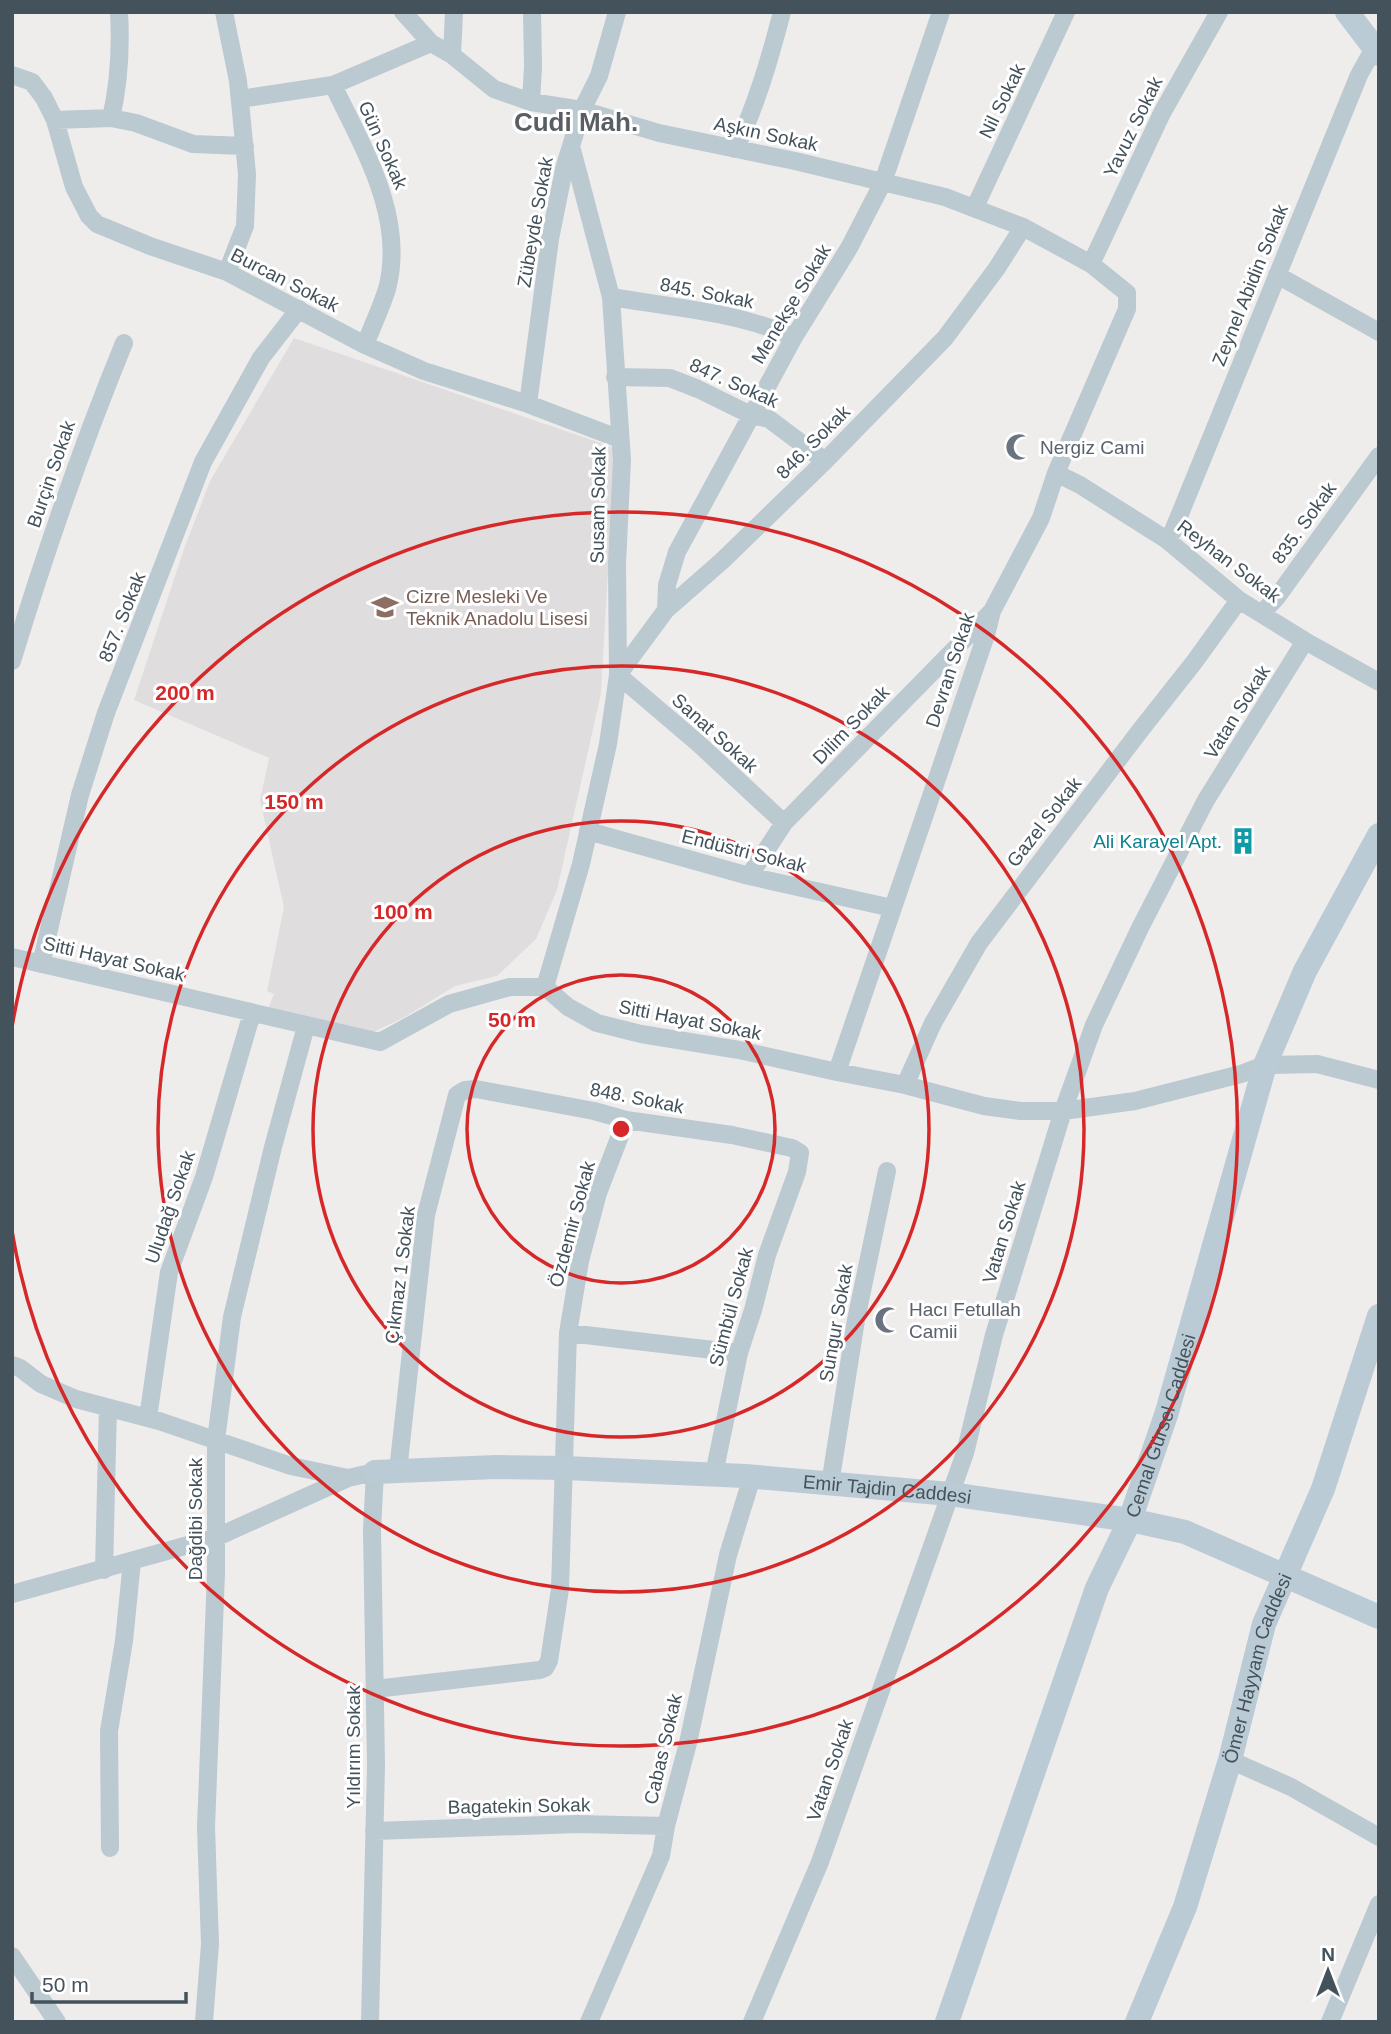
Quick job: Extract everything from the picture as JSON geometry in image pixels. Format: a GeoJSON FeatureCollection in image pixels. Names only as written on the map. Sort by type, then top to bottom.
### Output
{"type":"FeatureCollection","features":[{"type":"Feature","properties":{"kind":"street"},"geometry":{"type":"LineString","coordinates":[[111,118],[120,35],[118,12]]}},
{"type":"Feature","properties":{"kind":"street"},"geometry":{"type":"LineString","coordinates":[[224,12],[240,99],[247,174],[245,226],[227,272]]}},
{"type":"Feature","properties":{"kind":"street","name":"Aşkın Sokak"},"geometry":{"type":"LineString","coordinates":[[403,12],[431,43],[452,55],[494,89],[531,102],[583,110],[659,134],[945,197],[1023,227],[1091,264],[1127,293]]}},
{"type":"Feature","properties":{"kind":"street"},"geometry":{"type":"LineString","coordinates":[[452,55],[454,12]]}},
{"type":"Feature","properties":{"kind":"street"},"geometry":{"type":"LineString","coordinates":[[531,102],[532,12]]}},
{"type":"Feature","properties":{"kind":"street","name":"Zübeyde Sokak"},"geometry":{"type":"LineString","coordinates":[[528,404],[550,239],[564,169],[583,110],[599,76],[617,12]]}},
{"type":"Feature","properties":{"kind":"street"},"geometry":{"type":"LineString","coordinates":[[735,149],[782,12]]}},
{"type":"Feature","properties":{"kind":"street","name":"Menekşe Sokak"},"geometry":{"type":"LineString","coordinates":[[666,610],[667,585],[677,552],[794,337],[849,248],[883,182],[941,12]]}},
{"type":"Feature","properties":{"kind":"street","name":"Nil Sokak"},"geometry":{"type":"LineString","coordinates":[[975,207],[1066,12]]}},
{"type":"Feature","properties":{"kind":"street","name":"Yavuz Sokak"},"geometry":{"type":"LineString","coordinates":[[1091,264],[1162,113],[1219,12]]}},
{"type":"Feature","properties":{"kind":"street"},"geometry":{"type":"LineString","coordinates":[[1347,12],[1377,51]]}},
{"type":"Feature","properties":{"kind":"street"},"geometry":{"type":"LineString","coordinates":[[240,99],[333,85],[431,43]]}},
{"type":"Feature","properties":{"kind":"street","name":"Zeynel Abidin Sokak"},"geometry":{"type":"LineString","coordinates":[[1167,540],[1173,531],[1359,75],[1377,51]]}},
{"type":"Feature","properties":{"kind":"street","name":"Burcan Sokak"},"geometry":{"type":"LineString","coordinates":[[12,75],[32,82],[55,120],[74,187],[89,216],[97,224],[150,246],[227,272],[365,345],[424,371],[528,404],[620,439]]}},
{"type":"Feature","properties":{"kind":"street","name":"Gün Sokak"},"geometry":{"type":"LineString","coordinates":[[333,85],[370,162],[387,208],[391,252],[387,289],[365,345]]}},
{"type":"Feature","properties":{"kind":"street"},"geometry":{"type":"LineString","coordinates":[[55,120],[111,118],[136,123],[192,144],[245,146]]}},
{"type":"Feature","properties":{"kind":"street","name":"Susam Sokak"},"geometry":{"type":"LineString","coordinates":[[544,987],[588,831],[608,744],[618,675],[620,439],[611,297],[571,146]]}},
{"type":"Feature","properties":{"kind":"street","name":"846. Sokak"},"geometry":{"type":"LineString","coordinates":[[618,675],[666,610],[723,560],[825,461],[945,338],[997,268],[1023,227]]}},
{"type":"Feature","properties":{"kind":"street"},"geometry":{"type":"LineString","coordinates":[[1277,275],[1379,332]]}},
{"type":"Feature","properties":{"kind":"street","name":"Devran Sokak"},"geometry":{"type":"LineString","coordinates":[[837,1072],[992,611],[1041,518],[1056,473],[1127,309],[1127,293]]}},
{"type":"Feature","properties":{"kind":"street","name":"845. Sokak"},"geometry":{"type":"LineString","coordinates":[[611,297],[745,321],[794,337]]}},
{"type":"Feature","properties":{"kind":"street","name":"857. Sokak"},"geometry":{"type":"LineString","coordinates":[[41,964],[80,795],[106,713],[203,462],[261,358],[299,309]]}},
{"type":"Feature","properties":{"kind":"street","name":"Burçin Sokak"},"geometry":{"type":"LineString","coordinates":[[12,661],[86,435],[124,343]]}},
{"type":"Feature","properties":{"kind":"street","name":"847. Sokak"},"geometry":{"type":"LineString","coordinates":[[615,377],[670,378],[751,415],[769,419],[825,461]]}},
{"type":"Feature","properties":{"kind":"street","name":"835. Sokak"},"geometry":{"type":"LineString","coordinates":[[1262,613],[1277,597],[1379,456]]}},
{"type":"Feature","properties":{"kind":"street","name":"Reyhan Sokak"},"geometry":{"type":"LineString","coordinates":[[1056,473],[1080,485],[1167,540],[1239,600],[1379,682]]}},
{"type":"Feature","properties":{"kind":"street","name":"Gazel Sokak"},"geometry":{"type":"LineString","coordinates":[[905,1084],[933,1023],[979,943],[1239,600]]}},
{"type":"Feature","properties":{"kind":"street","name":"Dilim Sokak"},"geometry":{"type":"LineString","coordinates":[[750,876],[785,823],[992,611]]}},
{"type":"Feature","properties":{"kind":"street","name":"Vatan Sokak"},"geometry":{"type":"LineString","coordinates":[[752,2022],[820,1862],[965,1454],[994,1335],[1063,1111],[1094,1025],[1206,800],[1305,641]]}},
{"type":"Feature","properties":{"kind":"street","name":"Sanat Sokak"},"geometry":{"type":"LineString","coordinates":[[618,675],[785,823]]}},
{"type":"Feature","properties":{"kind":"street","name":"Endüstri Sokak"},"geometry":{"type":"LineString","coordinates":[[588,831],[750,876],[892,908]]}},
{"type":"Feature","properties":{"kind":"street","name":"Cemal Gürsel Caddesi"},"geometry":{"type":"LineString","coordinates":[[947,2022],[1093,1601],[1130,1520],[1167,1412],[1265,1065],[1305,971],[1379,835]]}},
{"type":"Feature","properties":{"kind":"street","name":"Sitti Hayat Sokak"},"geometry":{"type":"LineString","coordinates":[[12,957],[380,1042],[449,1004],[510,987],[544,987],[568,1007],[597,1023],[641,1034],[739,1050],[905,1084],[984,1107],[1021,1111],[1063,1111],[1135,1101],[1241,1074],[1265,1065],[1317,1064],[1379,1080]]}},
{"type":"Feature","properties":{"kind":"street","name":"Uludağ Sokak"},"geometry":{"type":"LineString","coordinates":[[148,1418],[169,1272],[204,1177],[251,1013]]}},
{"type":"Feature","properties":{"kind":"street","name":"Dağdibi Sokak"},"geometry":{"type":"LineString","coordinates":[[204,2022],[210,1944],[206,1827],[217,1537],[216,1440],[232,1317],[273,1147],[306,1026]]}},
{"type":"Feature","properties":{"kind":"street","name":"848. Sokak"},"geometry":{"type":"LineString","coordinates":[[465,1090],[500,1092],[626,1120],[732,1135],[792,1147],[800,1153]]}},
{"type":"Feature","properties":{"kind":"street","name":"Çıkmaz 1 Sokak"},"geometry":{"type":"LineString","coordinates":[[387,1471],[426,1215],[457,1095],[465,1090]]}},
{"type":"Feature","properties":{"kind":"street","name":"Özdemir Sokak"},"geometry":{"type":"LineString","coordinates":[[374,1689],[545,1668],[549,1661],[560,1589],[568,1333],[580,1261],[598,1193],[626,1120]]}},
{"type":"Feature","properties":{"kind":"street","name":"Sümbül Sokak"},"geometry":{"type":"LineString","coordinates":[[715,1474],[738,1353],[753,1310],[767,1255],[797,1172],[800,1153]]}},
{"type":"Feature","properties":{"kind":"street","name":"Sungur Sokak"},"geometry":{"type":"LineString","coordinates":[[830,1484],[856,1320],[887,1171]]}},
{"type":"Feature","properties":{"kind":"street","name":"Ömer Hayyam Caddesi"},"geometry":{"type":"LineString","coordinates":[[1137,2022],[1185,1907],[1230,1760],[1264,1624],[1323,1489],[1379,1316]]}},
{"type":"Feature","properties":{"kind":"street"},"geometry":{"type":"LineString","coordinates":[[568,1333],[738,1353]]}},
{"type":"Feature","properties":{"kind":"street"},"geometry":{"type":"LineString","coordinates":[[12,1365],[41,1384],[76,1399],[148,1418],[291,1466],[348,1478]]}},
{"type":"Feature","properties":{"kind":"street"},"geometry":{"type":"LineString","coordinates":[[104,1570],[108,1408]]}},
{"type":"Feature","properties":{"kind":"street","name":"Emir Tajdin Caddesi"},"geometry":{"type":"LineString","coordinates":[[387,1471],[496,1467],[565,1468],[715,1474],[950,1493],[1185,1531],[1379,1617]]}},
{"type":"Feature","properties":{"kind":"street"},"geometry":{"type":"LineString","coordinates":[[12,1594],[217,1537],[348,1478],[387,1471]]}},
{"type":"Feature","properties":{"kind":"street","name":"Yıldırım Sokak"},"geometry":{"type":"LineString","coordinates":[[370,2022],[374,1831],[372,1530],[387,1471]]}},
{"type":"Feature","properties":{"kind":"street","name":"Cabas Sokak"},"geometry":{"type":"LineString","coordinates":[[589,2022],[661,1856],[728,1555],[752,1477]]}},
{"type":"Feature","properties":{"kind":"street"},"geometry":{"type":"LineString","coordinates":[[110,1848],[109,1731],[124,1641],[132,1561]]}},
{"type":"Feature","properties":{"kind":"street"},"geometry":{"type":"LineString","coordinates":[[1230,1760],[1291,1787],[1379,1837]]}},
{"type":"Feature","properties":{"kind":"street","name":"Bagatekin Sokak"},"geometry":{"type":"LineString","coordinates":[[374,1831],[577,1824],[666,1826]]}},
{"type":"Feature","properties":{"kind":"street"},"geometry":{"type":"LineString","coordinates":[[1330,2022],[1379,1904]]}},
{"type":"Feature","properties":{"kind":"street"},"geometry":{"type":"LineString","coordinates":[[12,1956],[57,2022]]}},
{"type":"Feature","properties":{"kind":"shaded area","name":"Cizre Mesleki Ve Teknik Anadolu Lisesi"},"geometry":{"type":"Polygon","coordinates":[[[294,338],[615,448],[601,693],[557,890],[536,939],[497,976],[455,986],[403,1018],[373,1032],[268,1009],[274,994],[267,991],[284,907],[260,800],[269,758],[134,700],[184,549],[210,481],[294,338]]]}},
{"type":"Feature","properties":{"kind":"place","name":"Nergiz Cami"},"geometry":{"type":"Point","coordinates":[1019,447]}},
{"type":"Feature","properties":{"kind":"place","name":"Cizre Mesleki Ve Teknik Anadolu Lisesi"},"geometry":{"type":"Point","coordinates":[385,607]}},
{"type":"Feature","properties":{"kind":"place","name":"Ali Karayel Apt."},"geometry":{"type":"Point","coordinates":[1243,841]}},
{"type":"Feature","properties":{"kind":"place","name":"Hacı Fetullah Camii"},"geometry":{"type":"Point","coordinates":[888,1320]}},
{"type":"Feature","properties":{"kind":"district","name":"Cudi Mah."},"geometry":{"type":"Point","coordinates":[576,122]}}]}
